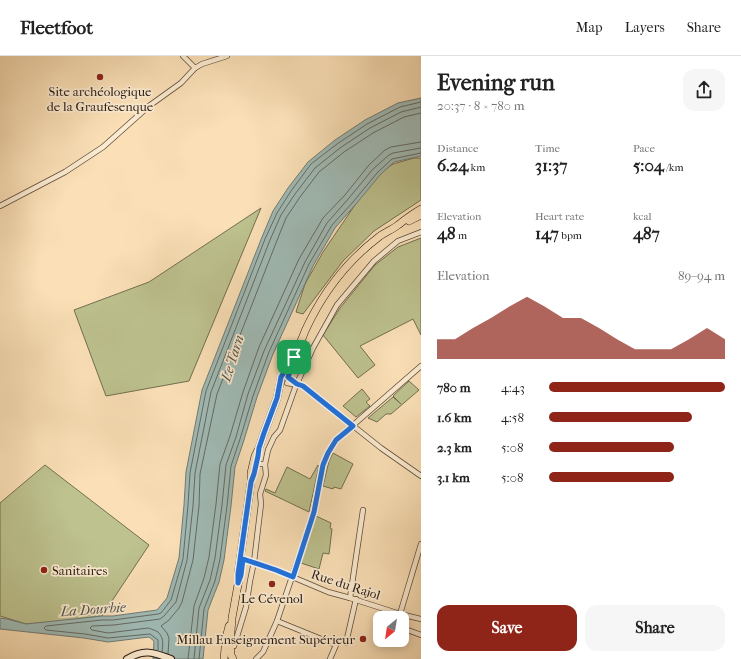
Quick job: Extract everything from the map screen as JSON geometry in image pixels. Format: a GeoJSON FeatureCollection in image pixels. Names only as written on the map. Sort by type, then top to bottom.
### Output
{"type":"FeatureCollection","features":[{"type":"Feature","properties":{"kind":"main road"},"geometry":{"type":"LineString","coordinates":[[233,659],[230,650],[232,618],[238,583],[251,473],[255,456],[277,398],[291,370],[294,357],[314,313],[336,281],[360,252],[380,236],[421,209]]}},
{"type":"Feature","properties":{"kind":"main road"},"geometry":{"type":"LineString","coordinates":[[399,224],[405,223],[421,215]]}},
{"type":"Feature","properties":{"kind":"main road"},"geometry":{"type":"LineString","coordinates":[[251,482],[257,464],[259,448]]}},
{"type":"Feature","properties":{"kind":"main road"},"geometry":{"type":"LineString","coordinates":[[238,583],[241,575],[243,559],[244,530]]}},
{"type":"Feature","properties":{"kind":"main road"},"geometry":{"type":"LineString","coordinates":[[224,659],[226,638],[232,618]]}},
{"type":"Feature","properties":{"kind":"main road"},"geometry":{"type":"LineString","coordinates":[[127,659],[134,655],[147,652],[158,653],[171,659]]}},
{"type":"Feature","properties":{"kind":"street"},"geometry":{"type":"LineString","coordinates":[[183,56],[195,68]]}},
{"type":"Feature","properties":{"kind":"street"},"geometry":{"type":"LineString","coordinates":[[0,206],[65,172],[103,147],[149,106],[181,83],[195,68],[202,64],[227,56]]}},
{"type":"Feature","properties":{"kind":"street"},"geometry":{"type":"LineString","coordinates":[[234,646],[246,607],[254,562],[261,504],[260,494],[266,475],[268,450],[274,437],[280,430],[297,384],[319,336],[337,305],[374,261],[398,241],[421,232]]}},
{"type":"Feature","properties":{"kind":"street"},"geometry":{"type":"LineString","coordinates":[[257,659],[263,652],[277,621],[293,577],[314,512],[323,465],[328,453],[336,440],[421,366]]}},
{"type":"Feature","properties":{"kind":"street"},"geometry":{"type":"LineString","coordinates":[[286,379],[303,386],[381,448],[421,476]]}},
{"type":"Feature","properties":{"kind":"street"},"geometry":{"type":"LineString","coordinates":[[257,464],[266,464]]}},
{"type":"Feature","properties":{"kind":"street"},"geometry":{"type":"LineString","coordinates":[[350,598],[363,510]]}},
{"type":"Feature","properties":{"kind":"street"},"geometry":{"type":"LineString","coordinates":[[401,611],[421,544]]}},
{"type":"Feature","properties":{"kind":"street","name":"Rue du Rajol"},"geometry":{"type":"LineString","coordinates":[[243,559],[276,570],[328,592],[391,611]]}},
{"type":"Feature","properties":{"kind":"street"},"geometry":{"type":"LineString","coordinates":[[346,643],[356,600]]}},
{"type":"Feature","properties":{"kind":"street","name":"Rue du Rajol"},"geometry":{"type":"LineString","coordinates":[[409,616],[421,619]]}},
{"type":"Feature","properties":{"kind":"street"},"geometry":{"type":"LineString","coordinates":[[277,621],[336,645],[330,659]]}},
{"type":"Feature","properties":{"kind":"street"},"geometry":{"type":"LineString","coordinates":[[409,631],[421,635]]}},
{"type":"Feature","properties":{"kind":"green space"},"geometry":{"type":"Polygon","coordinates":[[[414,158],[421,158],[421,200],[374,231],[343,261],[303,314],[296,312],[305,284],[323,252],[374,177],[393,164],[414,158]]]}},
{"type":"Feature","properties":{"kind":"green space"},"geometry":{"type":"Polygon","coordinates":[[[261,208],[189,381],[106,396],[74,310],[149,282],[261,208]]]}},
{"type":"Feature","properties":{"kind":"green space"},"geometry":{"type":"Polygon","coordinates":[[[421,238],[421,335],[413,319],[360,346],[375,365],[358,378],[323,335],[340,308],[375,265],[398,247],[421,238]]]}},
{"type":"Feature","properties":{"kind":"green space"},"geometry":{"type":"Polygon","coordinates":[[[409,381],[419,390],[391,414],[386,414],[377,422],[368,418],[393,397],[401,404],[393,396],[409,381]]]}},
{"type":"Feature","properties":{"kind":"green space"},"geometry":{"type":"Polygon","coordinates":[[[362,389],[370,399],[366,402],[370,406],[356,417],[343,406],[362,389]]]}},
{"type":"Feature","properties":{"kind":"green space"},"geometry":{"type":"Polygon","coordinates":[[[333,453],[353,464],[341,489],[334,487],[333,489],[323,486],[329,461],[333,453]]]}},
{"type":"Feature","properties":{"kind":"green space"},"geometry":{"type":"Polygon","coordinates":[[[45,465],[149,545],[102,616],[26,624],[0,616],[0,503],[45,465]]]}},
{"type":"Feature","properties":{"kind":"green space"},"geometry":{"type":"Polygon","coordinates":[[[318,465],[309,512],[265,491],[266,489],[275,493],[287,467],[310,479],[318,465]]]}},
{"type":"Feature","properties":{"kind":"green space"},"geometry":{"type":"Polygon","coordinates":[[[316,516],[331,523],[330,528],[332,529],[329,554],[323,553],[319,569],[301,563],[316,516]]]}},
{"type":"Feature","properties":{"kind":"water","name":"Le Tarn"},"geometry":{"type":"Polygon","coordinates":[[[421,98],[421,156],[394,162],[380,175],[335,228],[313,266],[273,354],[257,397],[235,467],[224,560],[219,582],[208,610],[203,659],[153,659],[154,641],[149,637],[108,642],[0,629],[0,618],[26,624],[113,616],[157,610],[167,598],[179,558],[186,472],[202,390],[273,211],[308,162],[335,140],[365,120],[398,103],[421,98]]]}},
{"type":"Feature","properties":{"kind":"place","name":"Site archéologique de la Graufesenque"},"geometry":{"type":"Point","coordinates":[100,77]}},
{"type":"Feature","properties":{"kind":"place","name":"Sanitaires"},"geometry":{"type":"Point","coordinates":[44,570]}},
{"type":"Feature","properties":{"kind":"place","name":"Le Cévenol"},"geometry":{"type":"Point","coordinates":[272,584]}},
{"type":"Feature","properties":{"kind":"place","name":"Millau Enseignement Supérieur"},"geometry":{"type":"Point","coordinates":[363,639]}},
{"type":"Feature","properties":{"kind":"route"},"geometry":{"type":"LineString","coordinates":[[294,357],[288,377],[297,384],[303,386],[353,426],[336,440],[323,465],[314,512],[293,577],[243,559],[241,575],[238,583],[247,504],[259,448],[277,398],[281,377],[294,357]]}},
{"type":"Feature","properties":{"kind":"water label","name":"La Dourbie"},"geometry":{"type":"Point","coordinates":[93,609]}}]}
